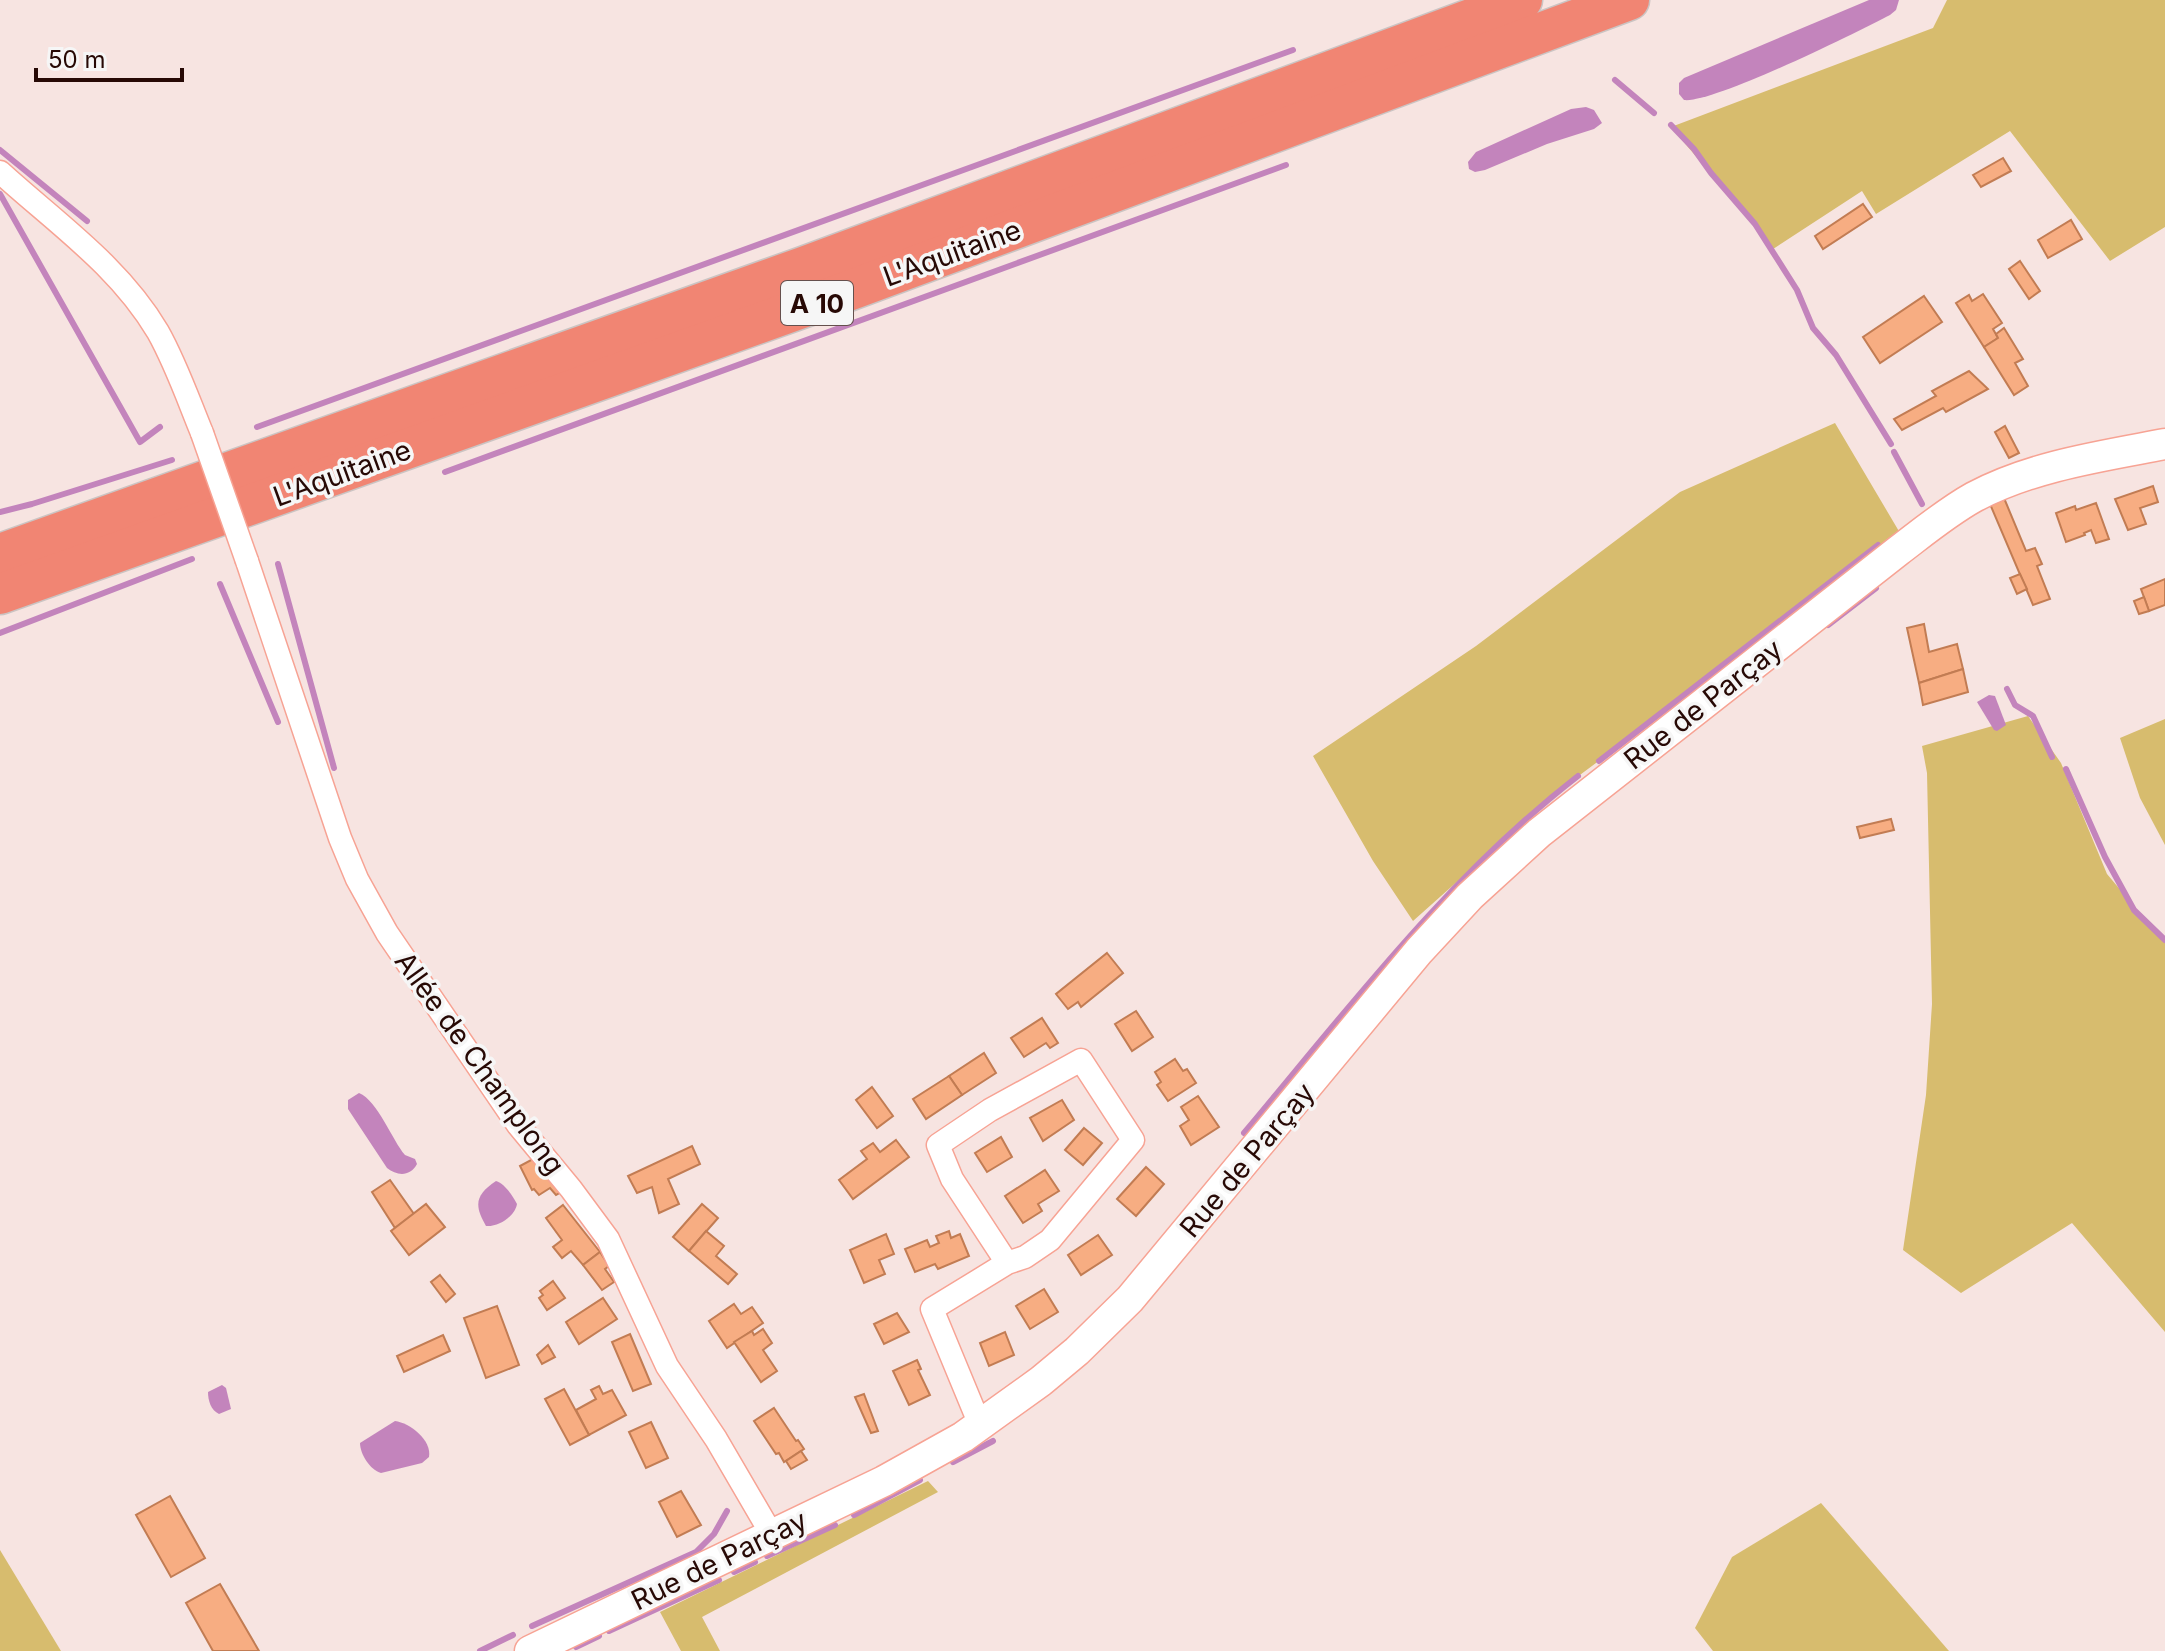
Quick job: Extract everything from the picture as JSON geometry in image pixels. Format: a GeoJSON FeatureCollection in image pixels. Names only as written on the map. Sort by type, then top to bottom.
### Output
{"type":"FeatureCollection","features":[{"type":"Feature","properties":{"kind":"highway","name":"L'Aquitaine"},"geometry":{"type":"LineString","coordinates":[[0,554],[803,267],[1522,0]]}},
{"type":"Feature","properties":{"kind":"highway","name":"L'Aquitaine"},"geometry":{"type":"LineString","coordinates":[[0,594],[816,303],[1629,0]]}},
{"type":"Feature","properties":{"kind":"street","name":"Allée de Champlong"},"geometry":{"type":"LineString","coordinates":[[0,172],[88,248],[126,287],[157,330],[202,433],[340,838],[370,904],[518,1125],[608,1239],[667,1366],[716,1439],[772,1535]]}},
{"type":"Feature","properties":{"kind":"street","name":"Rue de Parçay"},"geometry":{"type":"LineString","coordinates":[[530,1651],[913,1466],[1010,1405],[1077,1351],[1130,1299],[1419,951],[1493,873],[1539,833],[1927,529],[1975,496],[2023,476],[2165,444]]}},
{"type":"Feature","properties":{"kind":"street"},"geometry":{"type":"LineString","coordinates":[[980,1425],[932,1309],[1050,1240],[1133,1140],[1081,1060],[990,1110],[938,1145],[952,1179],[1007,1263]]}},
{"type":"Feature","properties":{"kind":"shaded area"},"geometry":{"type":"Polygon","coordinates":[[[1869,0],[1899,0],[1896,10],[1890,15],[1753,79],[1700,98],[1684,100],[1679,94],[1679,83],[1684,78],[1869,0]]]}},
{"type":"Feature","properties":{"kind":"shaded area"},"geometry":{"type":"Polygon","coordinates":[[[1947,0],[2165,0],[2165,227],[2110,261],[2010,131],[1876,214],[1862,191],[1770,251],[1749,219],[1671,127],[1933,28],[1947,0]]]}},
{"type":"Feature","properties":{"kind":"shaded area"},"geometry":{"type":"Polygon","coordinates":[[[1586,107],[1594,110],[1602,123],[1594,129],[1547,144],[1485,170],[1475,172],[1469,169],[1468,162],[1476,152],[1571,109],[1586,107]]]}},
{"type":"Feature","properties":{"kind":"shaded area"},"geometry":{"type":"Polygon","coordinates":[[[1835,423],[1900,533],[1806,607],[1561,789],[1413,921],[1373,861],[1313,756],[1476,646],[1680,492],[1835,423]]]}},
{"type":"Feature","properties":{"kind":"shaded area"},"geometry":{"type":"Polygon","coordinates":[[[1989,695],[1995,696],[2006,725],[1997,731],[1977,702],[1989,695]]]}},
{"type":"Feature","properties":{"kind":"shaded area"},"geometry":{"type":"Polygon","coordinates":[[[2028,716],[2061,763],[2107,874],[2165,943],[2165,1332],[2072,1223],[1961,1293],[1903,1250],[1926,1095],[1932,1004],[1927,773],[1922,746],[2028,716]]]}},
{"type":"Feature","properties":{"kind":"shaded area"},"geometry":{"type":"Polygon","coordinates":[[[2165,719],[2165,845],[2140,798],[2120,738],[2165,719]]]}},
{"type":"Feature","properties":{"kind":"shaded area"},"geometry":{"type":"Polygon","coordinates":[[[359,1093],[378,1112],[405,1155],[415,1159],[417,1164],[411,1171],[399,1174],[387,1168],[348,1109],[348,1100],[359,1093]]]}},
{"type":"Feature","properties":{"kind":"shaded area"},"geometry":{"type":"Polygon","coordinates":[[[496,1181],[505,1187],[517,1204],[506,1220],[486,1226],[478,1206],[480,1196],[496,1181]]]}},
{"type":"Feature","properties":{"kind":"shaded area"},"geometry":{"type":"Polygon","coordinates":[[[222,1385],[226,1388],[231,1409],[219,1414],[210,1405],[208,1392],[222,1385]]]}},
{"type":"Feature","properties":{"kind":"shaded area"},"geometry":{"type":"Polygon","coordinates":[[[395,1421],[419,1433],[427,1444],[429,1457],[422,1463],[381,1473],[366,1461],[360,1443],[395,1421]]]}},
{"type":"Feature","properties":{"kind":"shaded area"},"geometry":{"type":"Polygon","coordinates":[[[928,1481],[938,1492],[702,1617],[720,1651],[681,1651],[660,1612],[928,1481]]]}},
{"type":"Feature","properties":{"kind":"shaded area"},"geometry":{"type":"Polygon","coordinates":[[[1821,1503],[1949,1651],[1713,1651],[1695,1628],[1732,1557],[1821,1503]]]}},
{"type":"Feature","properties":{"kind":"shaded area"},"geometry":{"type":"Polygon","coordinates":[[[0,1550],[61,1651],[0,1651],[0,1550]]]}},
{"type":"Feature","properties":{"kind":"building"},"geometry":{"type":"Polygon","coordinates":[[[2003,158],[2011,171],[1981,187],[1973,175],[2003,158]]]}},
{"type":"Feature","properties":{"kind":"building"},"geometry":{"type":"Polygon","coordinates":[[[1863,204],[1872,217],[1823,249],[1815,236],[1863,204]]]}},
{"type":"Feature","properties":{"kind":"building"},"geometry":{"type":"Polygon","coordinates":[[[2071,220],[2082,239],[2048,258],[2038,240],[2071,220]]]}},
{"type":"Feature","properties":{"kind":"building"},"geometry":{"type":"Polygon","coordinates":[[[2020,261],[2040,291],[2029,299],[2009,269],[2020,261]]]}},
{"type":"Feature","properties":{"kind":"building"},"geometry":{"type":"Polygon","coordinates":[[[1983,294],[2002,323],[1993,329],[1998,338],[1984,347],[1956,303],[1969,295],[1972,301],[1983,294]]]}},
{"type":"Feature","properties":{"kind":"building"},"geometry":{"type":"Polygon","coordinates":[[[1924,296],[1942,322],[1880,363],[1863,337],[1924,296]]]}},
{"type":"Feature","properties":{"kind":"building"},"geometry":{"type":"Polygon","coordinates":[[[2004,328],[2023,359],[2015,363],[2028,386],[2014,395],[1984,347],[1998,338],[1996,334],[2004,328]]]}},
{"type":"Feature","properties":{"kind":"building"},"geometry":{"type":"Polygon","coordinates":[[[1969,371],[1988,389],[1946,412],[1943,408],[1902,430],[1894,419],[1936,396],[1932,391],[1969,371]]]}},
{"type":"Feature","properties":{"kind":"building"},"geometry":{"type":"Polygon","coordinates":[[[2005,426],[2019,453],[2009,458],[1995,432],[2005,426]]]}},
{"type":"Feature","properties":{"kind":"building"},"geometry":{"type":"Polygon","coordinates":[[[2153,486],[2158,502],[2140,508],[2146,524],[2128,530],[2115,499],[2153,486]]]}},
{"type":"Feature","properties":{"kind":"building"},"geometry":{"type":"Polygon","coordinates":[[[2004,498],[2026,551],[2035,548],[2042,564],[2037,566],[2050,599],[2033,605],[1990,504],[2004,498]]]}},
{"type":"Feature","properties":{"kind":"building"},"geometry":{"type":"Polygon","coordinates":[[[2096,503],[2109,539],[2096,543],[2091,530],[2066,542],[2056,513],[2096,503]]]}},
{"type":"Feature","properties":{"kind":"building"},"geometry":{"type":"Polygon","coordinates":[[[2020,574],[2027,589],[2017,594],[2010,578],[2020,574]]]}},
{"type":"Feature","properties":{"kind":"building"},"geometry":{"type":"Polygon","coordinates":[[[2165,579],[2165,605],[2149,611],[2141,589],[2165,579]]]}},
{"type":"Feature","properties":{"kind":"building"},"geometry":{"type":"Polygon","coordinates":[[[2144,597],[2149,611],[2139,614],[2134,601],[2144,597]]]}},
{"type":"Feature","properties":{"kind":"building"},"geometry":{"type":"Polygon","coordinates":[[[1924,624],[1929,652],[1957,644],[1963,669],[1919,683],[1907,628],[1924,624]]]}},
{"type":"Feature","properties":{"kind":"building"},"geometry":{"type":"Polygon","coordinates":[[[1963,669],[1968,692],[1923,705],[1919,683],[1963,669]]]}},
{"type":"Feature","properties":{"kind":"building"},"geometry":{"type":"Polygon","coordinates":[[[1891,819],[1894,830],[1860,838],[1857,827],[1891,819]]]}},
{"type":"Feature","properties":{"kind":"building"},"geometry":{"type":"Polygon","coordinates":[[[1107,953],[1123,973],[1081,1007],[1078,1002],[1068,1009],[1056,994],[1107,953]]]}},
{"type":"Feature","properties":{"kind":"building"},"geometry":{"type":"Polygon","coordinates":[[[1136,1011],[1153,1037],[1132,1051],[1115,1024],[1136,1011]]]}},
{"type":"Feature","properties":{"kind":"building"},"geometry":{"type":"Polygon","coordinates":[[[1042,1018],[1058,1043],[1050,1048],[1046,1043],[1024,1057],[1011,1038],[1042,1018]]]}},
{"type":"Feature","properties":{"kind":"building"},"geometry":{"type":"Polygon","coordinates":[[[984,1053],[996,1073],[962,1095],[949,1076],[984,1053]]]}},
{"type":"Feature","properties":{"kind":"building"},"geometry":{"type":"Polygon","coordinates":[[[1175,1059],[1183,1071],[1187,1069],[1196,1083],[1168,1101],[1157,1085],[1161,1082],[1155,1072],[1175,1059]]]}},
{"type":"Feature","properties":{"kind":"building"},"geometry":{"type":"Polygon","coordinates":[[[949,1076],[962,1095],[926,1119],[913,1099],[949,1076]]]}},
{"type":"Feature","properties":{"kind":"building"},"geometry":{"type":"Polygon","coordinates":[[[872,1087],[893,1116],[877,1128],[856,1100],[872,1087]]]}},
{"type":"Feature","properties":{"kind":"building"},"geometry":{"type":"Polygon","coordinates":[[[1198,1096],[1219,1127],[1191,1145],[1180,1126],[1189,1120],[1181,1107],[1198,1096]]]}},
{"type":"Feature","properties":{"kind":"building"},"geometry":{"type":"Polygon","coordinates":[[[1062,1100],[1074,1120],[1043,1141],[1030,1118],[1062,1100]]]}},
{"type":"Feature","properties":{"kind":"building"},"geometry":{"type":"Polygon","coordinates":[[[1084,1128],[1102,1143],[1083,1165],[1065,1150],[1084,1128]]]}},
{"type":"Feature","properties":{"kind":"building"},"geometry":{"type":"Polygon","coordinates":[[[1001,1137],[1012,1157],[987,1172],[975,1153],[1001,1137]]]}},
{"type":"Feature","properties":{"kind":"building"},"geometry":{"type":"Polygon","coordinates":[[[896,1140],[909,1157],[853,1199],[839,1180],[867,1159],[861,1151],[873,1143],[880,1152],[896,1140]]]}},
{"type":"Feature","properties":{"kind":"building"},"geometry":{"type":"Polygon","coordinates":[[[692,1146],[700,1164],[668,1179],[679,1204],[659,1213],[652,1187],[637,1193],[628,1176],[692,1146]]]}},
{"type":"Feature","properties":{"kind":"building"},"geometry":{"type":"Polygon","coordinates":[[[533,1159],[563,1191],[556,1195],[550,1188],[539,1195],[532,1190],[520,1166],[533,1159]]]}},
{"type":"Feature","properties":{"kind":"building"},"geometry":{"type":"Polygon","coordinates":[[[1146,1167],[1164,1184],[1136,1216],[1117,1199],[1146,1167]]]}},
{"type":"Feature","properties":{"kind":"building"},"geometry":{"type":"Polygon","coordinates":[[[1045,1170],[1059,1191],[1038,1204],[1042,1211],[1023,1223],[1005,1196],[1045,1170]]]}},
{"type":"Feature","properties":{"kind":"building"},"geometry":{"type":"Polygon","coordinates":[[[390,1180],[414,1214],[395,1228],[372,1192],[390,1180]]]}},
{"type":"Feature","properties":{"kind":"building"},"geometry":{"type":"Polygon","coordinates":[[[426,1204],[445,1227],[409,1255],[391,1231],[426,1204]]]}},
{"type":"Feature","properties":{"kind":"building"},"geometry":{"type":"Polygon","coordinates":[[[702,1204],[718,1218],[689,1251],[673,1237],[702,1204]]]}},
{"type":"Feature","properties":{"kind":"building"},"geometry":{"type":"Polygon","coordinates":[[[563,1205],[600,1252],[583,1265],[571,1251],[562,1258],[553,1247],[562,1240],[546,1218],[563,1205]]]}},
{"type":"Feature","properties":{"kind":"building"},"geometry":{"type":"Polygon","coordinates":[[[706,1231],[724,1246],[716,1256],[737,1274],[728,1284],[689,1251],[706,1231]]]}},
{"type":"Feature","properties":{"kind":"building"},"geometry":{"type":"Polygon","coordinates":[[[949,1231],[951,1238],[960,1234],[969,1256],[938,1269],[935,1264],[915,1272],[905,1249],[927,1240],[930,1247],[939,1243],[936,1236],[949,1231]]]}},
{"type":"Feature","properties":{"kind":"building"},"geometry":{"type":"Polygon","coordinates":[[[886,1234],[894,1254],[879,1260],[885,1274],[864,1283],[850,1250],[886,1234]]]}},
{"type":"Feature","properties":{"kind":"building"},"geometry":{"type":"Polygon","coordinates":[[[1098,1235],[1112,1255],[1081,1275],[1068,1255],[1098,1235]]]}},
{"type":"Feature","properties":{"kind":"building"},"geometry":{"type":"Polygon","coordinates":[[[600,1252],[609,1266],[605,1269],[614,1282],[602,1290],[583,1265],[600,1252]]]}},
{"type":"Feature","properties":{"kind":"building"},"geometry":{"type":"Polygon","coordinates":[[[440,1275],[455,1294],[446,1302],[431,1282],[440,1275]]]}},
{"type":"Feature","properties":{"kind":"building"},"geometry":{"type":"Polygon","coordinates":[[[553,1281],[565,1298],[547,1310],[539,1298],[543,1295],[540,1291],[553,1281]]]}},
{"type":"Feature","properties":{"kind":"building"},"geometry":{"type":"Polygon","coordinates":[[[1044,1289],[1058,1312],[1030,1329],[1016,1306],[1044,1289]]]}},
{"type":"Feature","properties":{"kind":"building"},"geometry":{"type":"Polygon","coordinates":[[[603,1298],[617,1319],[579,1344],[566,1322],[603,1298]]]}},
{"type":"Feature","properties":{"kind":"building"},"geometry":{"type":"Polygon","coordinates":[[[734,1304],[741,1314],[752,1307],[763,1323],[727,1348],[709,1321],[734,1304]]]}},
{"type":"Feature","properties":{"kind":"building"},"geometry":{"type":"Polygon","coordinates":[[[497,1306],[519,1365],[486,1378],[464,1318],[497,1306]]]}},
{"type":"Feature","properties":{"kind":"building"},"geometry":{"type":"Polygon","coordinates":[[[897,1313],[909,1332],[884,1344],[874,1324],[897,1313]]]}},
{"type":"Feature","properties":{"kind":"building"},"geometry":{"type":"Polygon","coordinates":[[[763,1329],[772,1343],[763,1350],[777,1371],[761,1382],[734,1342],[752,1331],[754,1335],[763,1329]]]}},
{"type":"Feature","properties":{"kind":"building"},"geometry":{"type":"Polygon","coordinates":[[[1005,1332],[1014,1355],[989,1366],[980,1343],[1005,1332]]]}},
{"type":"Feature","properties":{"kind":"building"},"geometry":{"type":"Polygon","coordinates":[[[630,1334],[651,1384],[633,1391],[612,1342],[630,1334]]]}},
{"type":"Feature","properties":{"kind":"building"},"geometry":{"type":"Polygon","coordinates":[[[443,1335],[450,1351],[404,1372],[397,1356],[443,1335]]]}},
{"type":"Feature","properties":{"kind":"building"},"geometry":{"type":"Polygon","coordinates":[[[548,1345],[555,1357],[542,1364],[537,1355],[548,1345]]]}},
{"type":"Feature","properties":{"kind":"building"},"geometry":{"type":"Polygon","coordinates":[[[917,1360],[921,1369],[918,1370],[930,1395],[909,1405],[893,1371],[917,1360]]]}},
{"type":"Feature","properties":{"kind":"building"},"geometry":{"type":"Polygon","coordinates":[[[599,1386],[603,1394],[612,1390],[626,1415],[589,1435],[576,1410],[596,1399],[591,1390],[599,1386]]]}},
{"type":"Feature","properties":{"kind":"building"},"geometry":{"type":"Polygon","coordinates":[[[564,1389],[589,1435],[570,1445],[545,1399],[564,1389]]]}},
{"type":"Feature","properties":{"kind":"building"},"geometry":{"type":"Polygon","coordinates":[[[864,1394],[878,1431],[871,1433],[855,1397],[864,1394]]]}},
{"type":"Feature","properties":{"kind":"building"},"geometry":{"type":"Polygon","coordinates":[[[774,1408],[804,1449],[784,1462],[754,1421],[774,1408]]]}},
{"type":"Feature","properties":{"kind":"building"},"geometry":{"type":"Polygon","coordinates":[[[651,1422],[668,1458],[646,1468],[629,1432],[651,1422]]]}},
{"type":"Feature","properties":{"kind":"building"},"geometry":{"type":"Polygon","coordinates":[[[801,1451],[807,1460],[791,1469],[786,1461],[801,1451]]]}},
{"type":"Feature","properties":{"kind":"building"},"geometry":{"type":"Polygon","coordinates":[[[681,1491],[701,1525],[677,1537],[659,1502],[681,1491]]]}},
{"type":"Feature","properties":{"kind":"building"},"geometry":{"type":"Polygon","coordinates":[[[170,1496],[205,1558],[171,1577],[136,1515],[170,1496]]]}},
{"type":"Feature","properties":{"kind":"building"},"geometry":{"type":"Polygon","coordinates":[[[220,1584],[259,1651],[213,1651],[186,1603],[220,1584]]]}},
{"type":"Feature","properties":{"kind":"waterway"},"geometry":{"type":"LineString","coordinates":[[257,427],[1293,50]]}},
{"type":"Feature","properties":{"kind":"waterway"},"geometry":{"type":"LineString","coordinates":[[1615,80],[1654,113]]}},
{"type":"Feature","properties":{"kind":"waterway"},"geometry":{"type":"LineString","coordinates":[[1671,125],[1755,224],[1797,290],[1813,328],[1836,355],[1891,444]]}},
{"type":"Feature","properties":{"kind":"waterway"},"geometry":{"type":"LineString","coordinates":[[0,150],[87,221]]}},
{"type":"Feature","properties":{"kind":"waterway"},"geometry":{"type":"LineString","coordinates":[[445,472],[1286,165]]}},
{"type":"Feature","properties":{"kind":"waterway"},"geometry":{"type":"LineString","coordinates":[[0,194],[140,442],[160,427]]}},
{"type":"Feature","properties":{"kind":"waterway"},"geometry":{"type":"LineString","coordinates":[[1894,452],[1922,504]]}},
{"type":"Feature","properties":{"kind":"waterway"},"geometry":{"type":"LineString","coordinates":[[0,512],[172,460]]}},
{"type":"Feature","properties":{"kind":"waterway"},"geometry":{"type":"LineString","coordinates":[[1599,761],[1878,545]]}},
{"type":"Feature","properties":{"kind":"waterway"},"geometry":{"type":"LineString","coordinates":[[0,633],[192,559]]}},
{"type":"Feature","properties":{"kind":"waterway"},"geometry":{"type":"LineString","coordinates":[[278,564],[334,768]]}},
{"type":"Feature","properties":{"kind":"waterway"},"geometry":{"type":"LineString","coordinates":[[220,584],[278,722]]}},
{"type":"Feature","properties":{"kind":"waterway"},"geometry":{"type":"LineString","coordinates":[[1828,625],[1876,588]]}},
{"type":"Feature","properties":{"kind":"waterway"},"geometry":{"type":"LineString","coordinates":[[2007,689],[2015,705],[2033,716],[2052,757]]}},
{"type":"Feature","properties":{"kind":"waterway"},"geometry":{"type":"LineString","coordinates":[[2066,769],[2105,857],[2134,910],[2165,940]]}},
{"type":"Feature","properties":{"kind":"waterway"},"geometry":{"type":"LineString","coordinates":[[1244,1133],[1443,900],[1531,815],[1578,776]]}},
{"type":"Feature","properties":{"kind":"waterway"},"geometry":{"type":"LineString","coordinates":[[953,1462],[993,1441]]}},
{"type":"Feature","properties":{"kind":"waterway"},"geometry":{"type":"LineString","coordinates":[[854,1515],[920,1480]]}},
{"type":"Feature","properties":{"kind":"waterway"},"geometry":{"type":"LineString","coordinates":[[532,1626],[696,1552],[714,1534],[727,1511]]}},
{"type":"Feature","properties":{"kind":"waterway"},"geometry":{"type":"LineString","coordinates":[[767,1556],[835,1525]]}},
{"type":"Feature","properties":{"kind":"waterway"},"geometry":{"type":"LineString","coordinates":[[734,1572],[755,1562]]}},
{"type":"Feature","properties":{"kind":"waterway"},"geometry":{"type":"LineString","coordinates":[[609,1631],[719,1580]]}},
{"type":"Feature","properties":{"kind":"waterway"},"geometry":{"type":"LineString","coordinates":[[480,1651],[513,1635]]}},
{"type":"Feature","properties":{"kind":"waterway"},"geometry":{"type":"LineString","coordinates":[[576,1647],[599,1636]]}}]}
